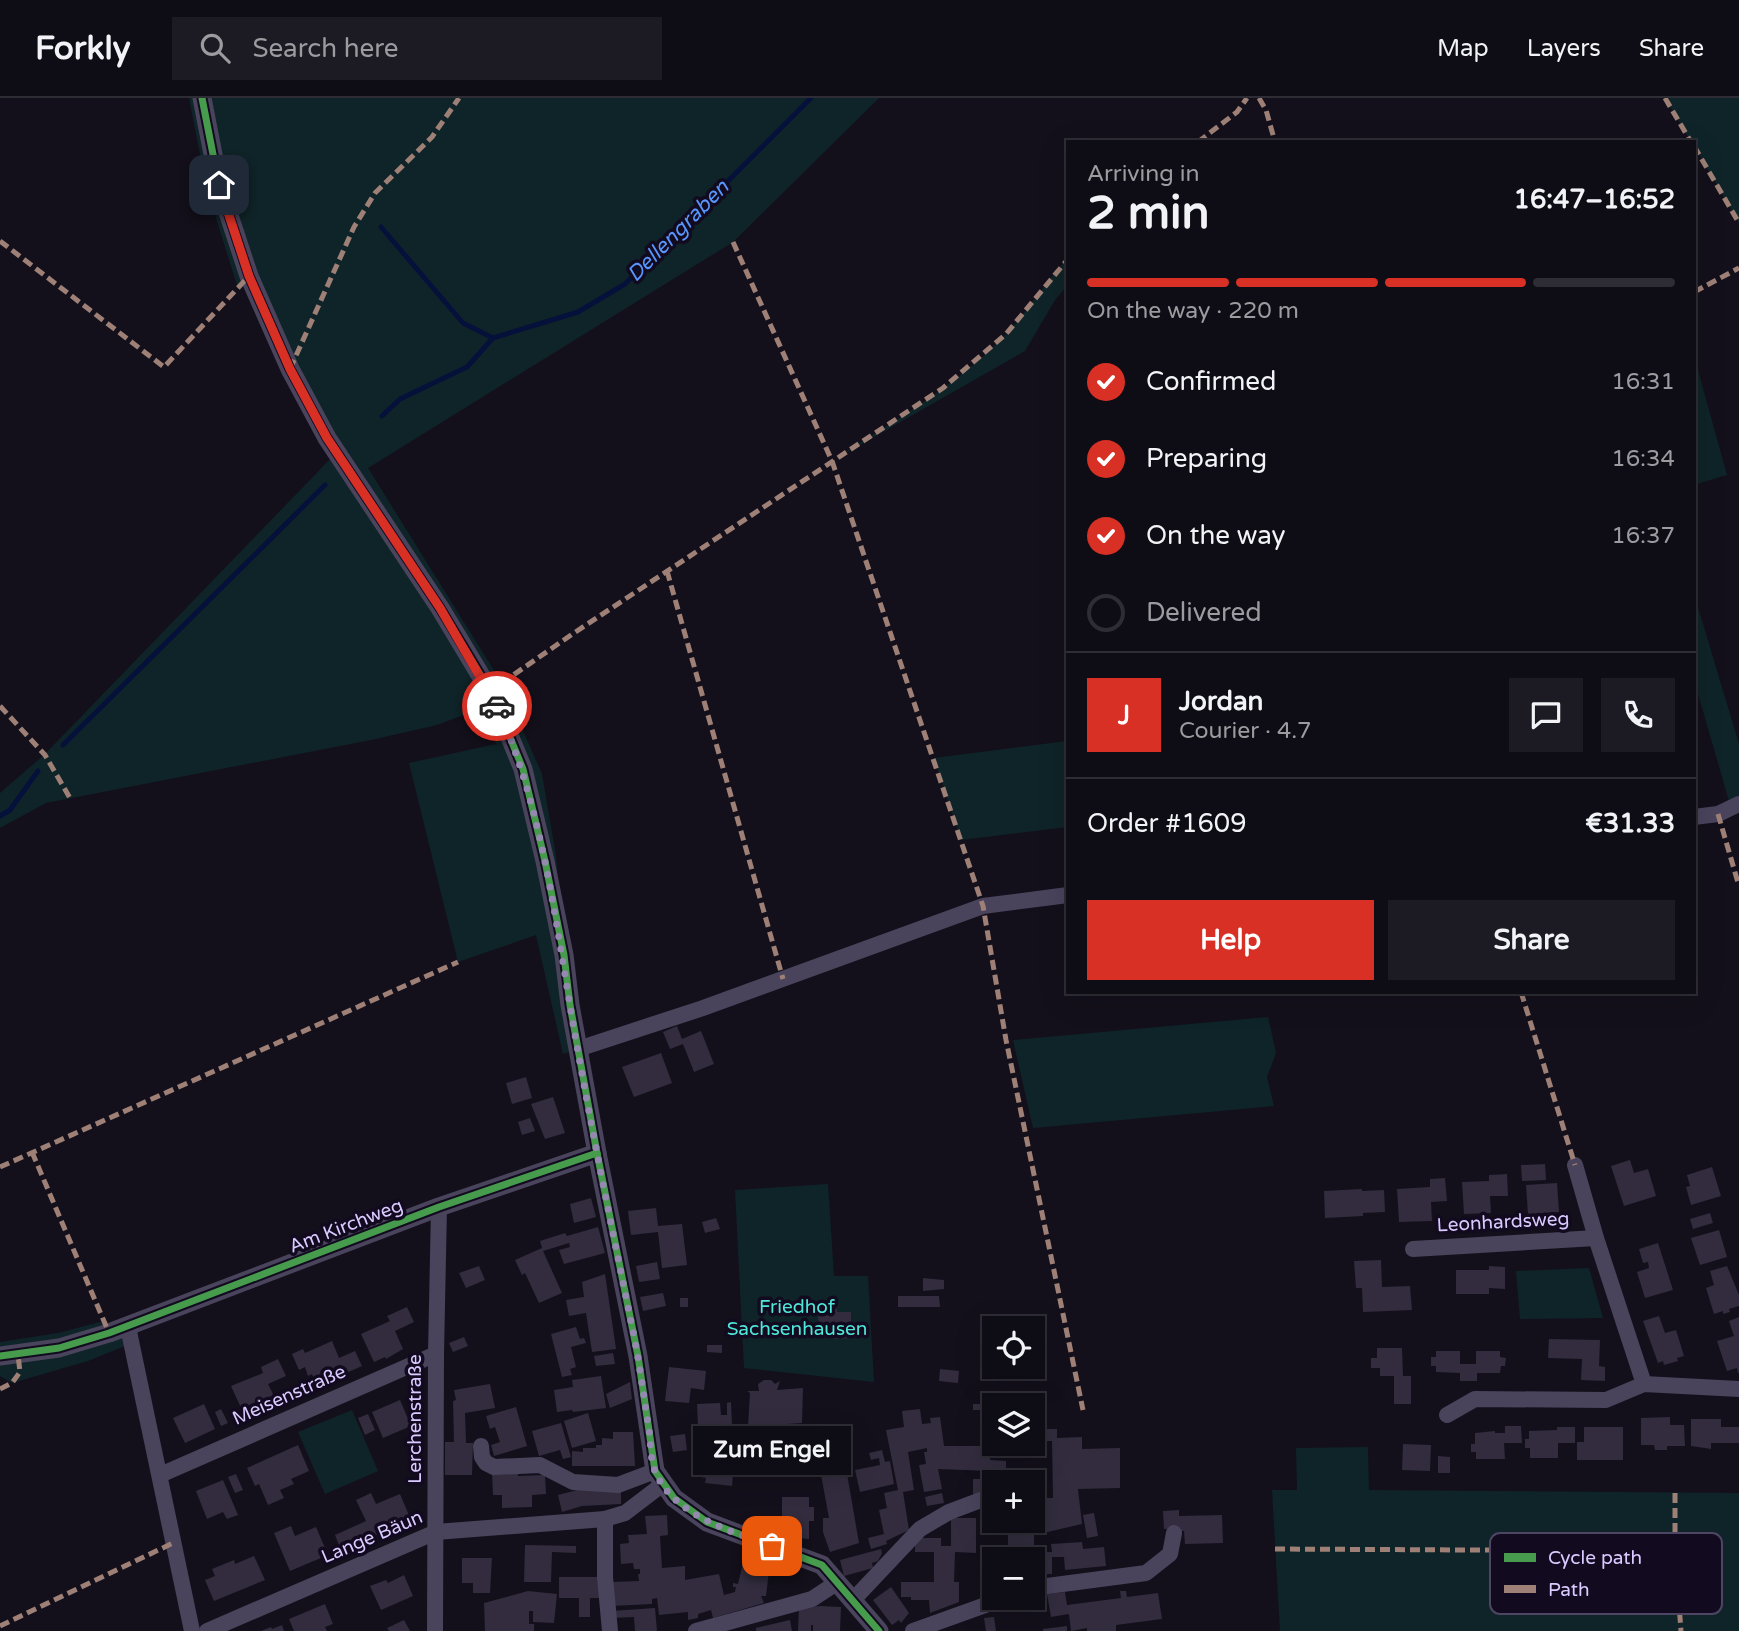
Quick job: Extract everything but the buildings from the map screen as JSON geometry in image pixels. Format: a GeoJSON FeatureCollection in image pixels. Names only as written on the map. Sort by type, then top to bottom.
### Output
{"type":"FeatureCollection","features":[{"type":"Feature","properties":{"kind":"street"},"geometry":{"type":"LineString","coordinates":[[202,98],[219,185],[249,276],[290,369],[327,438],[440,608],[493,696],[512,738],[526,779],[564,955],[578,1049],[659,1477],[674,1498],[707,1522],[822,1565],[879,1631]]}},
{"type":"Feature","properties":{"kind":"street"},"geometry":{"type":"LineString","coordinates":[[1696,817],[1717,814],[1739,804]]}},
{"type":"Feature","properties":{"kind":"street"},"geometry":{"type":"LineString","coordinates":[[578,1049],[737,996],[983,906],[1066,895]]}},
{"type":"Feature","properties":{"kind":"street","name":"Am Kirchweg"},"geometry":{"type":"LineString","coordinates":[[0,1356],[59,1348],[128,1327],[439,1208],[597,1153]]}},
{"type":"Feature","properties":{"kind":"street"},"geometry":{"type":"LineString","coordinates":[[1575,1165],[1595,1238],[1644,1384]]}},
{"type":"Feature","properties":{"kind":"street","name":"Lerchenstraße"},"geometry":{"type":"LineString","coordinates":[[435,1631],[439,1208]]}},
{"type":"Feature","properties":{"kind":"street","name":"Leonhardsweg"},"geometry":{"type":"LineString","coordinates":[[1413,1249],[1595,1238]]}},
{"type":"Feature","properties":{"kind":"street"},"geometry":{"type":"LineString","coordinates":[[128,1327],[192,1631]]}},
{"type":"Feature","properties":{"kind":"street","name":"Meisenstraße"},"geometry":{"type":"LineString","coordinates":[[160,1475],[436,1354]]}},
{"type":"Feature","properties":{"kind":"street"},"geometry":{"type":"LineString","coordinates":[[1447,1415],[1475,1399],[1606,1400],[1644,1384],[1739,1389]]}},
{"type":"Feature","properties":{"kind":"street"},"geometry":{"type":"LineString","coordinates":[[481,1446],[482,1457],[494,1467],[540,1465],[573,1482],[618,1485],[659,1477]]}},
{"type":"Feature","properties":{"kind":"street"},"geometry":{"type":"LineString","coordinates":[[610,1631],[605,1577],[605,1519],[625,1513],[659,1477]]}},
{"type":"Feature","properties":{"kind":"street"},"geometry":{"type":"LineString","coordinates":[[853,1600],[919,1529],[948,1512],[982,1499]]}},
{"type":"Feature","properties":{"kind":"street","name":"Lange Bäun"},"geometry":{"type":"LineString","coordinates":[[207,1631],[436,1532],[605,1519]]}},
{"type":"Feature","properties":{"kind":"street"},"geometry":{"type":"LineString","coordinates":[[1045,1586],[1146,1573],[1170,1554],[1174,1533]]}},
{"type":"Feature","properties":{"kind":"street"},"geometry":{"type":"LineString","coordinates":[[696,1631],[812,1599],[838,1582]]}},
{"type":"Feature","properties":{"kind":"street"},"geometry":{"type":"LineString","coordinates":[[913,1631],[982,1606]]}},
{"type":"Feature","properties":{"kind":"green space"},"geometry":{"type":"Polygon","coordinates":[[[189,98],[879,98],[733,242],[368,468],[503,685],[542,774],[556,856],[564,955],[578,1049],[563,1054],[536,935],[458,962],[409,763],[496,744],[482,708],[437,725],[371,740],[46,803],[0,828],[0,793],[45,754],[336,453],[248,277],[238,288],[207,190],[189,98]]]}},
{"type":"Feature","properties":{"kind":"green space"},"geometry":{"type":"Polygon","coordinates":[[[1665,98],[1739,98],[1739,223],[1696,149],[1696,140],[1690,140],[1665,98]]]}},
{"type":"Feature","properties":{"kind":"green space"},"geometry":{"type":"Polygon","coordinates":[[[1066,260],[1066,287],[1055,300],[1025,351],[832,461],[945,387],[987,353],[1014,325],[1066,260]]]}},
{"type":"Feature","properties":{"kind":"green space"},"geometry":{"type":"Polygon","coordinates":[[[1696,363],[1727,475],[1696,484],[1696,363]]]}},
{"type":"Feature","properties":{"kind":"green space"},"geometry":{"type":"Polygon","coordinates":[[[1696,601],[1739,744],[1739,804],[1731,808],[1696,687],[1696,601]]]}},
{"type":"Feature","properties":{"kind":"green space"},"geometry":{"type":"Polygon","coordinates":[[[1066,741],[1066,827],[961,840],[934,758],[1066,741]]]}},
{"type":"Feature","properties":{"kind":"green space"},"geometry":{"type":"Polygon","coordinates":[[[1268,1017],[1276,1053],[1267,1077],[1274,1106],[1033,1128],[1013,1040],[1268,1017]]]}},
{"type":"Feature","properties":{"kind":"green space","name":"Friedhof Sachsenhausen"},"geometry":{"type":"Polygon","coordinates":[[[828,1184],[834,1276],[868,1276],[874,1382],[744,1368],[735,1190],[828,1184]]]}},
{"type":"Feature","properties":{"kind":"green space"},"geometry":{"type":"Polygon","coordinates":[[[1589,1268],[1603,1318],[1520,1319],[1516,1271],[1589,1268]]]}},
{"type":"Feature","properties":{"kind":"green space"},"geometry":{"type":"Polygon","coordinates":[[[104,1321],[109,1333],[128,1327],[132,1343],[88,1361],[12,1383],[0,1376],[0,1342],[58,1333],[104,1321]]]}},
{"type":"Feature","properties":{"kind":"green space"},"geometry":{"type":"Polygon","coordinates":[[[352,1410],[378,1471],[325,1494],[298,1432],[352,1410]]]}},
{"type":"Feature","properties":{"kind":"green space"},"geometry":{"type":"Polygon","coordinates":[[[1368,1447],[1369,1490],[1739,1493],[1739,1631],[1280,1631],[1272,1490],[1297,1490],[1296,1448],[1368,1447]]]}},
{"type":"Feature","properties":{"kind":"waterway","name":"Dellengraben"},"geometry":{"type":"LineString","coordinates":[[382,416],[400,399],[467,367],[493,338],[578,312],[625,284],[811,98]]}},
{"type":"Feature","properties":{"kind":"waterway"},"geometry":{"type":"LineString","coordinates":[[381,227],[463,323],[493,338]]}},
{"type":"Feature","properties":{"kind":"waterway"},"geometry":{"type":"LineString","coordinates":[[63,745],[325,485]]}},
{"type":"Feature","properties":{"kind":"waterway"},"geometry":{"type":"LineString","coordinates":[[0,816],[10,810],[38,771]]}},
{"type":"Feature","properties":{"kind":"marked path"},"geometry":{"type":"LineString","coordinates":[[290,369],[354,227],[375,193],[432,137],[459,98]]}},
{"type":"Feature","properties":{"kind":"marked path"},"geometry":{"type":"LineString","coordinates":[[1201,140],[1237,112],[1247,98]]}},
{"type":"Feature","properties":{"kind":"marked path"},"geometry":{"type":"LineString","coordinates":[[1259,98],[1266,110],[1274,140]]}},
{"type":"Feature","properties":{"kind":"marked path"},"geometry":{"type":"LineString","coordinates":[[1665,98],[1690,140]]}},
{"type":"Feature","properties":{"kind":"marked path"},"geometry":{"type":"LineString","coordinates":[[1696,149],[1739,223]]}},
{"type":"Feature","properties":{"kind":"marked path"},"geometry":{"type":"LineString","coordinates":[[0,241],[164,367],[249,276]]}},
{"type":"Feature","properties":{"kind":"marked path"},"geometry":{"type":"LineString","coordinates":[[733,242],[832,461],[983,906],[1006,1040],[1083,1410]]}},
{"type":"Feature","properties":{"kind":"marked path"},"geometry":{"type":"LineString","coordinates":[[493,696],[509,678],[571,635],[943,388],[1006,334],[1066,261]]}},
{"type":"Feature","properties":{"kind":"marked path"},"geometry":{"type":"LineString","coordinates":[[1696,291],[1739,268]]}},
{"type":"Feature","properties":{"kind":"marked path"},"geometry":{"type":"LineString","coordinates":[[667,571],[783,979]]}},
{"type":"Feature","properties":{"kind":"marked path"},"geometry":{"type":"LineString","coordinates":[[0,706],[45,755],[70,798]]}},
{"type":"Feature","properties":{"kind":"marked path"},"geometry":{"type":"LineString","coordinates":[[1718,814],[1739,886]]}},
{"type":"Feature","properties":{"kind":"marked path"},"geometry":{"type":"LineString","coordinates":[[0,1167],[458,962]]}},
{"type":"Feature","properties":{"kind":"marked path"},"geometry":{"type":"LineString","coordinates":[[1522,994],[1575,1165]]}},
{"type":"Feature","properties":{"kind":"marked path"},"geometry":{"type":"LineString","coordinates":[[32,1152],[109,1333]]}},
{"type":"Feature","properties":{"kind":"marked path"},"geometry":{"type":"LineString","coordinates":[[0,1389],[12,1383],[20,1372],[18,1355]]}},
{"type":"Feature","properties":{"kind":"marked path"},"geometry":{"type":"LineString","coordinates":[[1675,1493],[1675,1533]]}},
{"type":"Feature","properties":{"kind":"marked path"},"geometry":{"type":"LineString","coordinates":[[0,1626],[173,1543]]}},
{"type":"Feature","properties":{"kind":"marked path"},"geometry":{"type":"LineString","coordinates":[[1275,1549],[1490,1550]]}},
{"type":"Feature","properties":{"kind":"marked path"},"geometry":{"type":"LineString","coordinates":[[1680,1614],[1681,1631]]}},
{"type":"Feature","properties":{"kind":"cycle path"},"geometry":{"type":"LineString","coordinates":[[202,98],[219,185],[249,276],[290,369],[327,438],[440,608],[493,696],[523,769],[564,955],[570,1005],[597,1153],[638,1356],[655,1471],[674,1498],[707,1522],[822,1565],[879,1631]]}},
{"type":"Feature","properties":{"kind":"cycle path"},"geometry":{"type":"LineString","coordinates":[[0,1356],[59,1348],[109,1333],[439,1207],[597,1153]]}},
{"type":"Feature","properties":{"kind":"way so far"},"geometry":{"type":"LineString","coordinates":[[497,706],[523,769],[545,861],[564,955],[570,1005],[597,1153],[638,1356],[655,1471],[674,1498],[707,1522],[772,1546]]}},
{"type":"Feature","properties":{"kind":"place","name":"Zum Engel"},"geometry":{"type":"Point","coordinates":[772,1546]}},
{"type":"Feature","properties":{"kind":"route"},"geometry":{"type":"LineString","coordinates":[[219,185],[249,276],[290,369],[327,438],[440,608],[497,706]]}}]}
